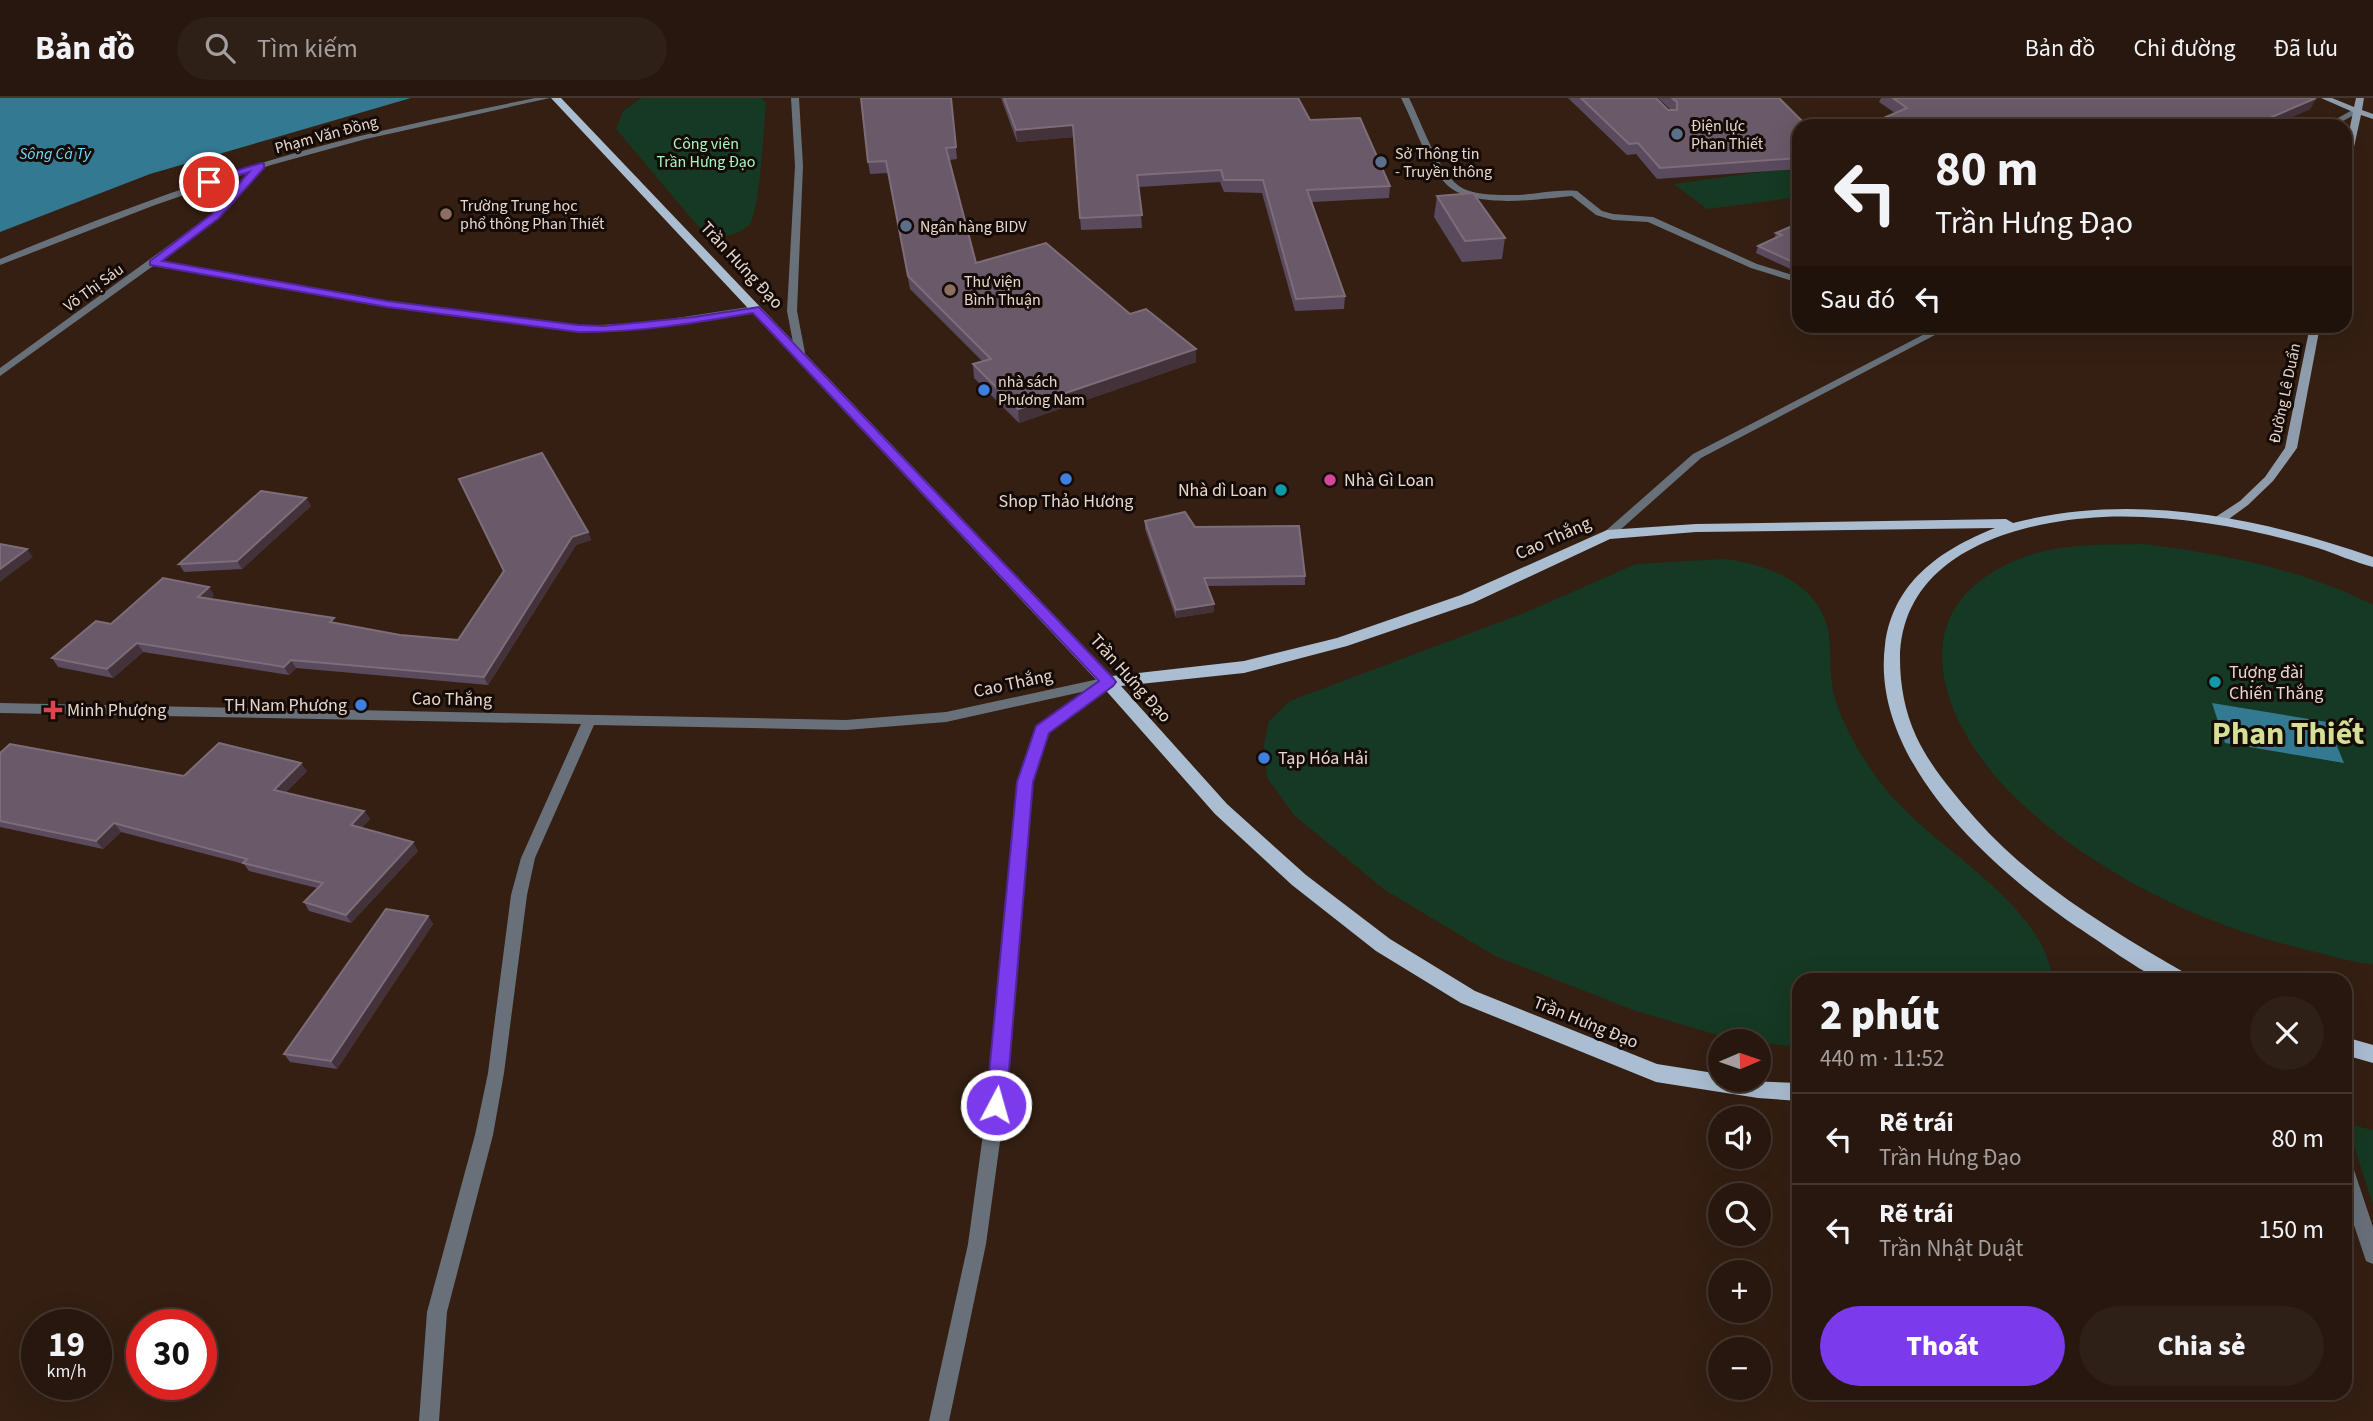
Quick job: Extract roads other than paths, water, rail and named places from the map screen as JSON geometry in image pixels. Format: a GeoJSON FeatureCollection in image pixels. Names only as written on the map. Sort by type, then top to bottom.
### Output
{"type":"FeatureCollection","features":[{"type":"Feature","properties":{"kind":"main road","name":"Trần Hưng Đạo"},"geometry":{"type":"LineString","coordinates":[[556,98],[1108,682],[1220,809],[1299,880],[1384,946],[1458,990],[1656,1073],[1792,1092]]}},
{"type":"Feature","properties":{"kind":"main road"},"geometry":{"type":"LineString","coordinates":[[2325,98],[2373,117]]}},
{"type":"Feature","properties":{"kind":"main road"},"geometry":{"type":"LineString","coordinates":[[2352,136],[2360,98]]}},
{"type":"Feature","properties":{"kind":"main road","name":"Đường Lê Duẩn"},"geometry":{"type":"LineString","coordinates":[[2218,521],[2244,503],[2269,479],[2291,448],[2314,333]]}},
{"type":"Feature","properties":{"kind":"main road"},"geometry":{"type":"LineString","coordinates":[[1607,535],[1696,528],[2024,523],[2095,514],[2147,514],[2218,521],[2317,544],[2373,562]]}},
{"type":"Feature","properties":{"kind":"main road"},"geometry":{"type":"LineString","coordinates":[[2024,523],[1973,541],[1932,566],[1904,601],[1891,644],[1894,694],[1915,750],[1956,810],[2017,872],[2097,932],[2168,973]]}},
{"type":"Feature","properties":{"kind":"main road","name":"Cao Thắng"},"geometry":{"type":"LineString","coordinates":[[1108,682],[1244,667],[1341,642],[1467,598],[1607,535]]}},
{"type":"Feature","properties":{"kind":"main road"},"geometry":{"type":"LineString","coordinates":[[2352,1048],[2373,1054]]}},
{"type":"Feature","properties":{"kind":"street","name":"Phạm Văn Đồng"},"geometry":{"type":"LineString","coordinates":[[0,262],[126,211],[261,166],[355,139],[546,98]]}},
{"type":"Feature","properties":{"kind":"street"},"geometry":{"type":"LineString","coordinates":[[795,98],[799,166],[792,311],[802,358]]}},
{"type":"Feature","properties":{"kind":"street"},"geometry":{"type":"LineString","coordinates":[[1405,98],[1443,172],[1452,185],[1470,194],[1489,197],[1574,193],[1584,204],[1599,213],[1614,218],[1650,219],[1730,256],[1792,278]]}},
{"type":"Feature","properties":{"kind":"street"},"geometry":{"type":"LineString","coordinates":[[2342,119],[2357,111]]}},
{"type":"Feature","properties":{"kind":"street","name":"Võ Thị Sáu"},"geometry":{"type":"LineString","coordinates":[[0,373],[215,216],[261,166]]}},
{"type":"Feature","properties":{"kind":"street"},"geometry":{"type":"LineString","coordinates":[[154,263],[387,304],[578,329],[694,320],[755,309]]}},
{"type":"Feature","properties":{"kind":"street","name":"Cao Thắng"},"geometry":{"type":"LineString","coordinates":[[1607,535],[1697,456],[1930,333]]}},
{"type":"Feature","properties":{"kind":"street"},"geometry":{"type":"LineString","coordinates":[[939,1421],[977,1244],[996,1105],[1025,782],[1042,730],[1108,682]]}},
{"type":"Feature","properties":{"kind":"street","name":"Cao Thắng"},"geometry":{"type":"LineString","coordinates":[[0,708],[846,725],[946,718],[1108,682]]}},
{"type":"Feature","properties":{"kind":"street"},"geometry":{"type":"LineString","coordinates":[[429,1421],[437,1311],[484,1135],[496,1073],[519,895],[528,858],[589,721]]}},
{"type":"Feature","properties":{"kind":"street"},"geometry":{"type":"LineString","coordinates":[[2352,1191],[2373,1255]]}},
{"type":"Feature","properties":{"kind":"water","name":"Sông Cà Ty"},"geometry":{"type":"Polygon","coordinates":[[[0,98],[411,98],[150,174],[0,232],[0,98]]]}},
{"type":"Feature","properties":{"kind":"water"},"geometry":{"type":"Polygon","coordinates":[[[2212,703],[2327,722],[2344,763],[2225,743],[2212,703]]]}},
{"type":"Feature","properties":{"kind":"place","name":"Điện lực Phan Thiết"},"geometry":{"type":"Point","coordinates":[1677,134]}},
{"type":"Feature","properties":{"kind":"place","name":"Sở Thông tin - Truyền thông"},"geometry":{"type":"Point","coordinates":[1381,162]}},
{"type":"Feature","properties":{"kind":"place","name":"Trường Trung học phổ thông Phan Thiết"},"geometry":{"type":"Point","coordinates":[446,214]}},
{"type":"Feature","properties":{"kind":"place","name":"Ngân hàng BIDV"},"geometry":{"type":"Point","coordinates":[906,226]}},
{"type":"Feature","properties":{"kind":"place","name":"Thư viện Bình Thuận"},"geometry":{"type":"Point","coordinates":[950,290]}},
{"type":"Feature","properties":{"kind":"place","name":"nhà sách Phương Nam"},"geometry":{"type":"Point","coordinates":[984,390]}},
{"type":"Feature","properties":{"kind":"place","name":"Shop Thảo Hương"},"geometry":{"type":"Point","coordinates":[1066,479]}},
{"type":"Feature","properties":{"kind":"place","name":"Nhà Gì Loan"},"geometry":{"type":"Point","coordinates":[1330,480]}},
{"type":"Feature","properties":{"kind":"place","name":"Nhà dì Loan"},"geometry":{"type":"Point","coordinates":[1281,490]}},
{"type":"Feature","properties":{"kind":"place","name":"Tượng đài Chiến Thắng"},"geometry":{"type":"Point","coordinates":[2215,682]}},
{"type":"Feature","properties":{"kind":"place","name":"TH Nam Phương"},"geometry":{"type":"Point","coordinates":[361,705]}},
{"type":"Feature","properties":{"kind":"place","name":"Minh Phượng"},"geometry":{"type":"Point","coordinates":[53,710]}},
{"type":"Feature","properties":{"kind":"place","name":"Tạp Hóa Hải"},"geometry":{"type":"Point","coordinates":[1264,758]}},
{"type":"Feature","properties":{"kind":"district","name":"Phan Thiết"},"geometry":{"type":"Point","coordinates":[2288,733]}},
{"type":"Feature","properties":{"kind":"park label","name":"Công viên Trần Hưng Đạo"},"geometry":{"type":"Point","coordinates":[706,152]}}]}
